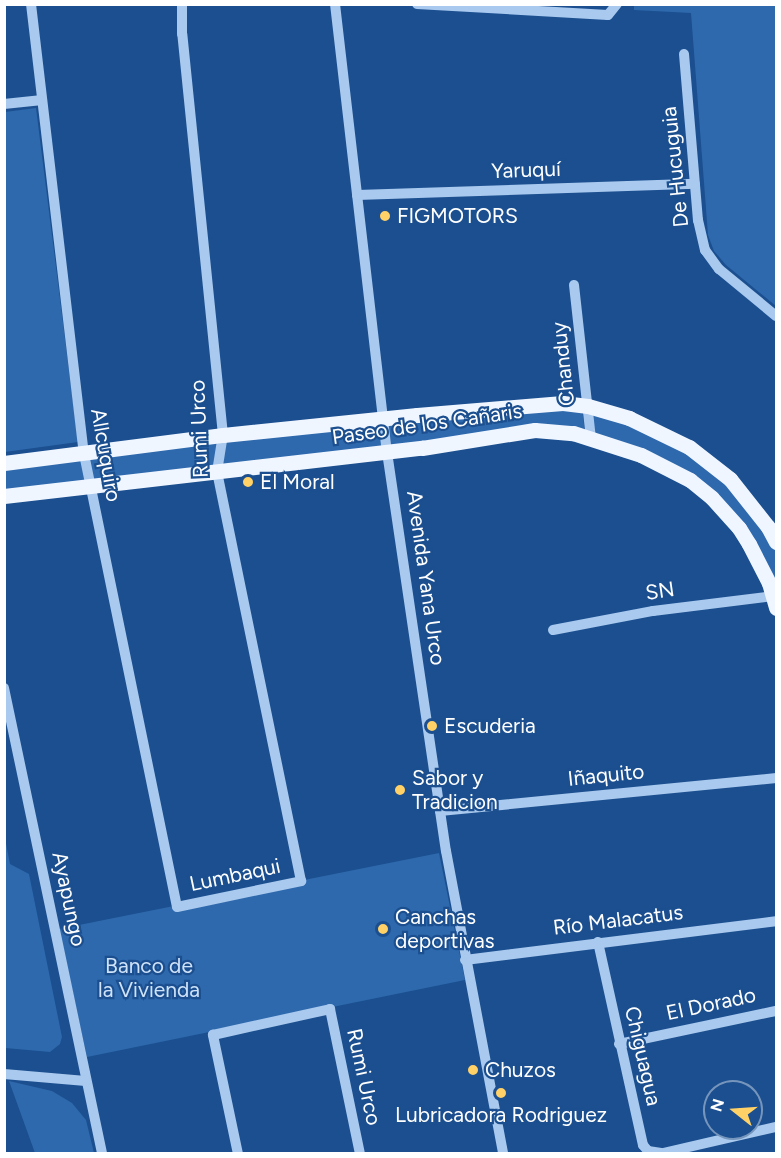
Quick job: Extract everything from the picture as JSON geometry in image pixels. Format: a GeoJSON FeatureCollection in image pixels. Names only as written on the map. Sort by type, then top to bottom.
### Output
{"type":"FeatureCollection","features":[{"type":"Feature","properties":{"kind":"main road","name":"Paseo de los Cañaris"},"geometry":{"type":"LineString","coordinates":[[4,463],[223,435],[383,418],[563,403],[588,406],[629,418],[689,447],[730,479],[777,542]]}},
{"type":"Feature","properties":{"kind":"main road","name":"Paseo de los Cañaris"},"geometry":{"type":"LineString","coordinates":[[4,496],[387,452],[536,430],[573,434],[641,454],[690,480],[712,498],[749,544],[775,602]]}},
{"type":"Feature","properties":{"kind":"street","name":"Allcuquiro"},"geometry":{"type":"LineString","coordinates":[[31,4],[40,100],[84,454],[177,907]]}},
{"type":"Feature","properties":{"kind":"street","name":"Rumi Urco"},"geometry":{"type":"LineString","coordinates":[[182,4],[182,34],[223,435],[217,472],[301,881]]}},
{"type":"Feature","properties":{"kind":"street","name":"Avenida Yana Urco"},"geometry":{"type":"LineString","coordinates":[[335,4],[387,452],[440,811],[465,960],[502,1154]]}},
{"type":"Feature","properties":{"kind":"street"},"geometry":{"type":"LineString","coordinates":[[417,4],[608,15],[617,4]]}},
{"type":"Feature","properties":{"kind":"street","name":"De Hucuguia"},"geometry":{"type":"LineString","coordinates":[[684,54],[698,220],[705,250],[719,269],[777,316]]}},
{"type":"Feature","properties":{"kind":"street"},"geometry":{"type":"LineString","coordinates":[[4,104],[40,100]]}},
{"type":"Feature","properties":{"kind":"street","name":"Yaruquí"},"geometry":{"type":"LineString","coordinates":[[357,195],[695,184]]}},
{"type":"Feature","properties":{"kind":"street","name":"Chanduy"},"geometry":{"type":"LineString","coordinates":[[574,285],[591,438]]}},
{"type":"Feature","properties":{"kind":"street","name":"SN"},"geometry":{"type":"LineString","coordinates":[[553,630],[653,611],[775,602]]}},
{"type":"Feature","properties":{"kind":"street","name":"Ayapungo"},"geometry":{"type":"LineString","coordinates":[[4,688],[102,1154]]}},
{"type":"Feature","properties":{"kind":"street","name":"Iñaquito"},"geometry":{"type":"LineString","coordinates":[[440,811],[777,778]]}},
{"type":"Feature","properties":{"kind":"street","name":"Lumbaqui"},"geometry":{"type":"LineString","coordinates":[[177,907],[301,881]]}},
{"type":"Feature","properties":{"kind":"street","name":"Río Malacatus"},"geometry":{"type":"LineString","coordinates":[[465,960],[777,921]]}},
{"type":"Feature","properties":{"kind":"street","name":"Chiguagua"},"geometry":{"type":"LineString","coordinates":[[598,942],[643,1145],[648,1151],[655,1153],[672,1152]]}},
{"type":"Feature","properties":{"kind":"street","name":"Rumi Urco"},"geometry":{"type":"LineString","coordinates":[[238,1154],[213,1035],[330,1009],[360,1154]]}},
{"type":"Feature","properties":{"kind":"street","name":"El Dorado"},"geometry":{"type":"LineString","coordinates":[[619,1044],[777,1011]]}},
{"type":"Feature","properties":{"kind":"street"},"geometry":{"type":"LineString","coordinates":[[4,1074],[86,1081]]}},
{"type":"Feature","properties":{"kind":"street"},"geometry":{"type":"LineString","coordinates":[[672,1152],[777,1127]]}},
{"type":"Feature","properties":{"kind":"green space"},"geometry":{"type":"Polygon","coordinates":[[[634,5],[776,5],[776,306],[726,265],[714,251],[708,235],[691,13],[634,10],[634,5]]]}},
{"type":"Feature","properties":{"kind":"green space"},"geometry":{"type":"Polygon","coordinates":[[[36,108],[78,442],[5,452],[5,112],[36,108]]]}},
{"type":"Feature","properties":{"kind":"green space"},"geometry":{"type":"Polygon","coordinates":[[[588,406],[629,418],[730,479],[776,542],[776,608],[773,596],[712,498],[591,438],[588,406]]]}},
{"type":"Feature","properties":{"kind":"green space"},"geometry":{"type":"Polygon","coordinates":[[[582,408],[586,441],[556,435],[390,448],[387,421],[582,408]]]}},
{"type":"Feature","properties":{"kind":"green space"},"geometry":{"type":"Polygon","coordinates":[[[380,421],[383,449],[220,468],[225,438],[380,421]]]}},
{"type":"Feature","properties":{"kind":"green space"},"geometry":{"type":"Polygon","coordinates":[[[219,440],[215,468],[93,483],[88,455],[219,440]]]}},
{"type":"Feature","properties":{"kind":"green space"},"geometry":{"type":"Polygon","coordinates":[[[81,457],[87,484],[5,493],[4,467],[81,457]]]}},
{"type":"Feature","properties":{"kind":"green space"},"geometry":{"type":"Polygon","coordinates":[[[4,833],[10,864],[29,874],[62,1037],[60,1044],[50,1052],[5,1048],[4,833]]]}},
{"type":"Feature","properties":{"kind":"green space","name":"Banco de la Vivienda"},"geometry":{"type":"Polygon","coordinates":[[[439,853],[465,980],[87,1057],[59,929],[439,853]]]}},
{"type":"Feature","properties":{"kind":"green space"},"geometry":{"type":"Polygon","coordinates":[[[9,1081],[52,1091],[72,1103],[86,1120],[94,1153],[35,1153],[9,1081]]]}},
{"type":"Feature","properties":{"kind":"place","name":"FIGMOTORS"},"geometry":{"type":"Point","coordinates":[385,216]}},
{"type":"Feature","properties":{"kind":"place","name":"El Moral"},"geometry":{"type":"Point","coordinates":[248,482]}},
{"type":"Feature","properties":{"kind":"place","name":"Escuderia"},"geometry":{"type":"Point","coordinates":[432,726]}},
{"type":"Feature","properties":{"kind":"place","name":"Sabor y Tradicion"},"geometry":{"type":"Point","coordinates":[400,790]}},
{"type":"Feature","properties":{"kind":"place","name":"Canchas deportivas"},"geometry":{"type":"Point","coordinates":[383,929]}},
{"type":"Feature","properties":{"kind":"place","name":"Chuzos"},"geometry":{"type":"Point","coordinates":[473,1070]}},
{"type":"Feature","properties":{"kind":"place","name":"Lubricadora Rodriguez"},"geometry":{"type":"Point","coordinates":[501,1093]}}]}
